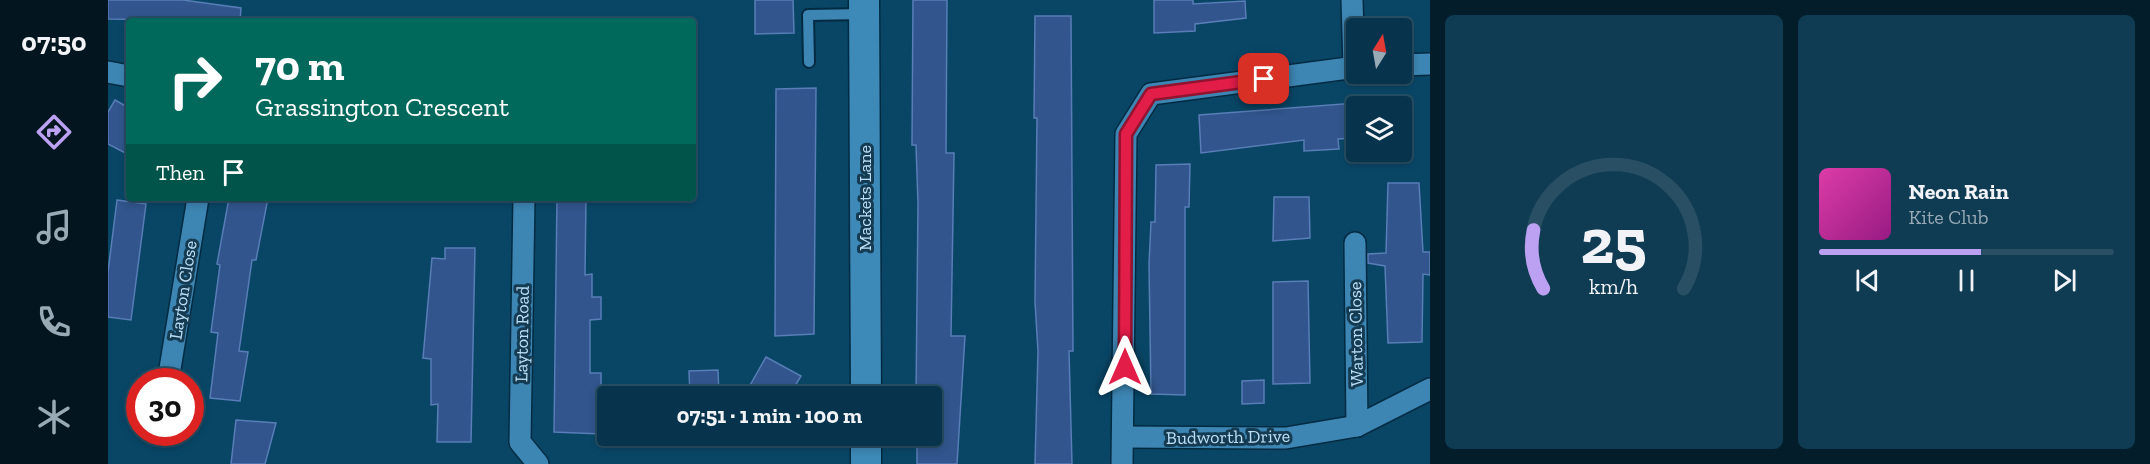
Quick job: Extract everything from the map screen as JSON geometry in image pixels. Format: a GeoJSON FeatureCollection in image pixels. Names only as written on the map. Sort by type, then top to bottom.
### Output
{"type":"FeatureCollection","features":[{"type":"Feature","properties":{"kind":"street"},"geometry":{"type":"LineString","coordinates":[[1352,0],[1353,18]]}},
{"type":"Feature","properties":{"kind":"street","name":"Mackets Lane"},"geometry":{"type":"LineString","coordinates":[[864,7],[866,386]]}},
{"type":"Feature","properties":{"kind":"street"},"geometry":{"type":"LineString","coordinates":[[1412,65],[1430,64]]}},
{"type":"Feature","properties":{"kind":"street"},"geometry":{"type":"LineString","coordinates":[[1122,464],[1126,134],[1151,94],[1346,68]]}},
{"type":"Feature","properties":{"kind":"street"},"geometry":{"type":"LineString","coordinates":[[108,72],[126,75]]}},
{"type":"Feature","properties":{"kind":"street","name":"Layton Close"},"geometry":{"type":"LineString","coordinates":[[170,368],[198,201]]}},
{"type":"Feature","properties":{"kind":"street","name":"Layton Road"},"geometry":{"type":"LineString","coordinates":[[524,201],[520,442],[538,464]]}},
{"type":"Feature","properties":{"kind":"street","name":"Warton Close"},"geometry":{"type":"LineString","coordinates":[[1354,243],[1357,426]]}},
{"type":"Feature","properties":{"kind":"street","name":"Budworth Drive"},"geometry":{"type":"LineString","coordinates":[[1124,437],[1286,438],[1357,426],[1430,389]]}},
{"type":"Feature","properties":{"kind":"street"},"geometry":{"type":"LineString","coordinates":[[866,446],[866,464]]}},
{"type":"Feature","properties":{"kind":"lane"},"geometry":{"type":"LineString","coordinates":[[809,62],[808,15],[864,7]]}},
{"type":"Feature","properties":{"kind":"building"},"geometry":{"type":"Polygon","coordinates":[[[108,0],[183,0],[241,8],[240,18],[108,19],[108,0]]]}},
{"type":"Feature","properties":{"kind":"building"},"geometry":{"type":"Polygon","coordinates":[[[755,0],[793,0],[794,33],[755,34],[755,0]]]}},
{"type":"Feature","properties":{"kind":"building"},"geometry":{"type":"Polygon","coordinates":[[[913,0],[947,0],[946,153],[954,153],[951,336],[965,336],[957,464],[917,464],[917,446],[942,446],[942,386],[916,386],[918,204],[916,145],[912,145],[913,0]]]}},
{"type":"Feature","properties":{"kind":"building"},"geometry":{"type":"Polygon","coordinates":[[[1154,0],[1193,0],[1193,4],[1245,1],[1246,18],[1195,24],[1195,31],[1154,33],[1154,0]]]}},
{"type":"Feature","properties":{"kind":"building"},"geometry":{"type":"Polygon","coordinates":[[[1035,16],[1071,16],[1073,351],[1069,351],[1072,464],[1035,464],[1038,351],[1035,302],[1037,118],[1034,118],[1035,16]]]}},
{"type":"Feature","properties":{"kind":"building"},"geometry":{"type":"Polygon","coordinates":[[[816,88],[814,334],[775,336],[776,89],[816,88]]]}},
{"type":"Feature","properties":{"kind":"building"},"geometry":{"type":"Polygon","coordinates":[[[115,100],[126,106],[126,153],[108,144],[108,112],[115,100]]]}},
{"type":"Feature","properties":{"kind":"building"},"geometry":{"type":"Polygon","coordinates":[[[1346,104],[1346,139],[1338,139],[1339,149],[1304,151],[1304,140],[1201,153],[1199,115],[1346,104]]]}},
{"type":"Feature","properties":{"kind":"building"},"geometry":{"type":"Polygon","coordinates":[[[1190,164],[1189,207],[1185,207],[1185,395],[1151,394],[1149,264],[1151,222],[1155,222],[1156,165],[1190,164]]]}},
{"type":"Feature","properties":{"kind":"building"},"geometry":{"type":"Polygon","coordinates":[[[1388,183],[1419,183],[1423,252],[1430,252],[1430,275],[1423,274],[1422,342],[1388,343],[1385,266],[1368,263],[1368,254],[1386,253],[1388,183]]]}},
{"type":"Feature","properties":{"kind":"building"},"geometry":{"type":"Polygon","coordinates":[[[1274,197],[1309,197],[1310,238],[1273,241],[1274,197]]]}},
{"type":"Feature","properties":{"kind":"building"},"geometry":{"type":"Polygon","coordinates":[[[117,200],[146,204],[131,320],[108,317],[108,272],[117,200]]]}},
{"type":"Feature","properties":{"kind":"building"},"geometry":{"type":"Polygon","coordinates":[[[228,201],[267,201],[256,260],[252,260],[239,351],[248,352],[240,401],[210,398],[218,333],[211,332],[220,265],[217,264],[228,201]]]}},
{"type":"Feature","properties":{"kind":"building"},"geometry":{"type":"Polygon","coordinates":[[[557,201],[586,201],[585,275],[592,274],[592,297],[601,297],[601,319],[590,320],[590,373],[601,373],[601,386],[597,386],[597,434],[554,432],[557,201]]]}},
{"type":"Feature","properties":{"kind":"building"},"geometry":{"type":"Polygon","coordinates":[[[445,248],[475,248],[471,442],[437,442],[438,404],[431,405],[431,359],[423,358],[432,258],[445,259],[445,248]]]}},
{"type":"Feature","properties":{"kind":"building"},"geometry":{"type":"Polygon","coordinates":[[[1308,281],[1310,383],[1273,384],[1273,282],[1308,281]]]}},
{"type":"Feature","properties":{"kind":"building"},"geometry":{"type":"Polygon","coordinates":[[[766,357],[801,376],[795,386],[750,386],[766,357]]]}},
{"type":"Feature","properties":{"kind":"building"},"geometry":{"type":"Polygon","coordinates":[[[718,370],[719,386],[690,386],[689,371],[718,370]]]}},
{"type":"Feature","properties":{"kind":"building"},"geometry":{"type":"Polygon","coordinates":[[[1264,380],[1264,403],[1242,404],[1242,381],[1264,380]]]}},
{"type":"Feature","properties":{"kind":"building"},"geometry":{"type":"Polygon","coordinates":[[[236,420],[276,423],[265,464],[231,464],[236,420]]]}},
{"type":"Feature","properties":{"kind":"route"},"geometry":{"type":"LineString","coordinates":[[1125,367],[1126,134],[1151,94],[1264,79]]}}]}
